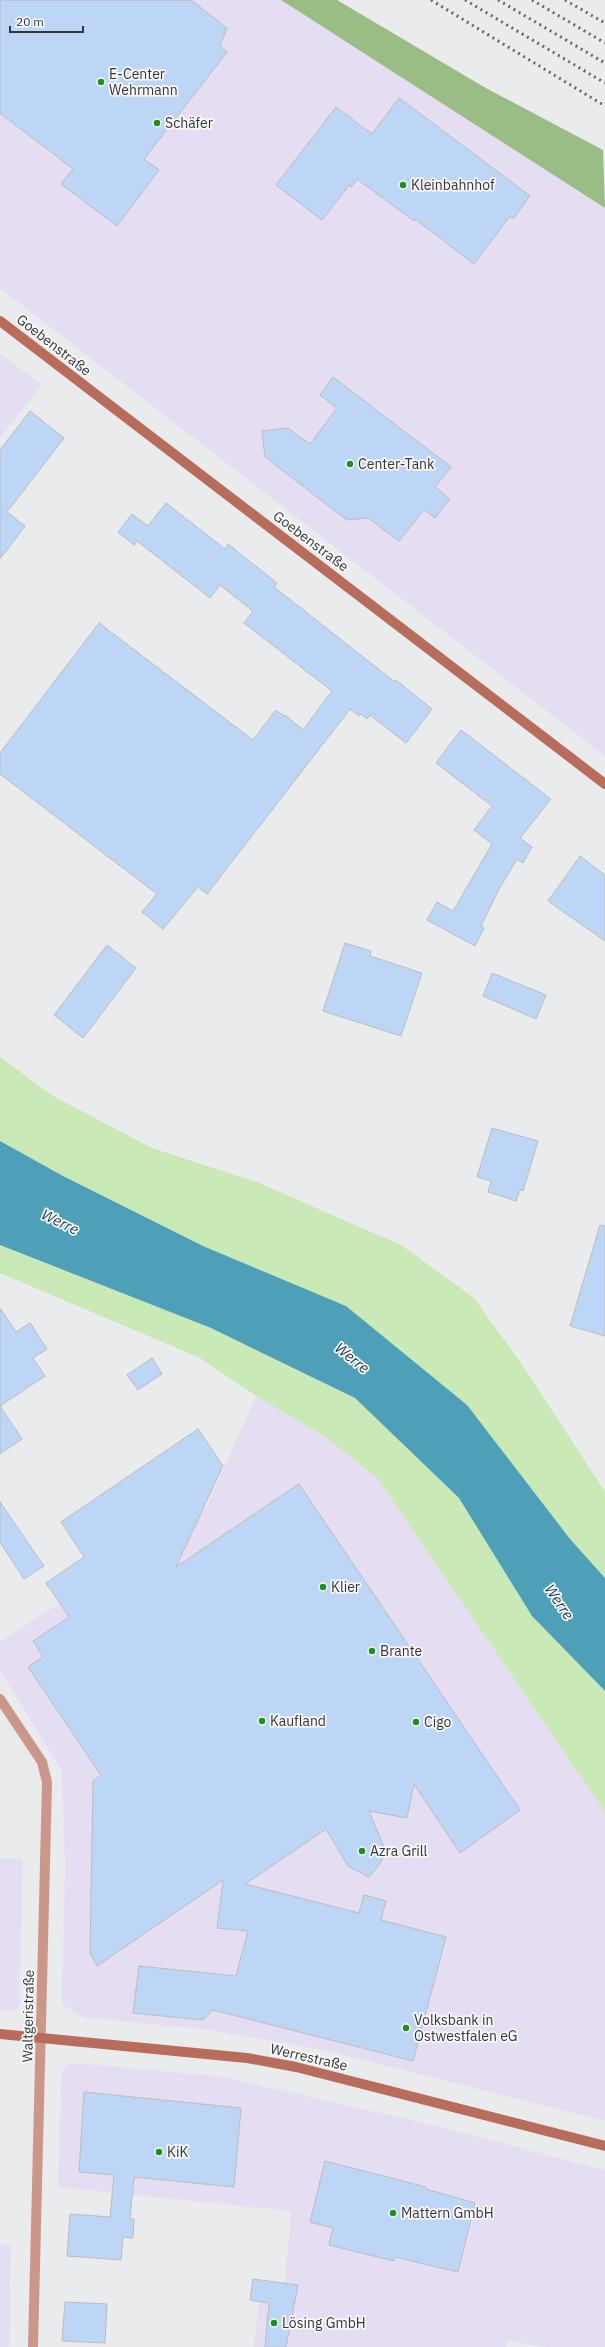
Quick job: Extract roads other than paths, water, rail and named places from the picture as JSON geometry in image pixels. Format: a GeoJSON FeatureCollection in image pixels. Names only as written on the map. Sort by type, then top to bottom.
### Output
{"type":"FeatureCollection","features":[{"type":"Feature","properties":{"kind":"street","name":"Goebenstraße"},"geometry":{"type":"LineString","coordinates":[[0,321],[605,784]]}},
{"type":"Feature","properties":{"kind":"street","name":"Waltgeristraße"},"geometry":{"type":"LineString","coordinates":[[0,1698],[42,1762],[47,1782],[42,2038],[33,2347]]}},
{"type":"Feature","properties":{"kind":"street","name":"Werrestraße"},"geometry":{"type":"LineString","coordinates":[[0,2034],[247,2058],[296,2067],[605,2146]]}},
{"type":"Feature","properties":{"kind":"water","name":"Werre"},"geometry":{"type":"Polygon","coordinates":[[[0,1141],[63,1176],[203,1246],[346,1306],[467,1405],[570,1539],[605,1578],[605,1691],[532,1616],[459,1498],[355,1398],[211,1328],[0,1245],[0,1141]]]}},
{"type":"Feature","properties":{"kind":"railway"},"geometry":{"type":"LineString","coordinates":[[431,0],[605,106]]}},
{"type":"Feature","properties":{"kind":"railway"},"geometry":{"type":"LineString","coordinates":[[465,0],[605,83]]}},
{"type":"Feature","properties":{"kind":"railway"},"geometry":{"type":"LineString","coordinates":[[498,0],[605,63]]}},
{"type":"Feature","properties":{"kind":"railway"},"geometry":{"type":"LineString","coordinates":[[532,0],[605,43]]}},
{"type":"Feature","properties":{"kind":"railway"},"geometry":{"type":"LineString","coordinates":[[565,0],[605,23]]}},
{"type":"Feature","properties":{"kind":"place","name":"E-Center Wehrmann"},"geometry":{"type":"Point","coordinates":[101,82]}},
{"type":"Feature","properties":{"kind":"place","name":"Schäfer"},"geometry":{"type":"Point","coordinates":[157,123]}},
{"type":"Feature","properties":{"kind":"place","name":"Kleinbahnhof"},"geometry":{"type":"Point","coordinates":[403,185]}},
{"type":"Feature","properties":{"kind":"place","name":"Center-Tank"},"geometry":{"type":"Point","coordinates":[350,464]}},
{"type":"Feature","properties":{"kind":"place","name":"Klier"},"geometry":{"type":"Point","coordinates":[323,1587]}},
{"type":"Feature","properties":{"kind":"place","name":"Brante"},"geometry":{"type":"Point","coordinates":[372,1651]}},
{"type":"Feature","properties":{"kind":"place","name":"Kaufland"},"geometry":{"type":"Point","coordinates":[262,1721]}},
{"type":"Feature","properties":{"kind":"place","name":"Cigo"},"geometry":{"type":"Point","coordinates":[416,1722]}},
{"type":"Feature","properties":{"kind":"place","name":"Azra Grill"},"geometry":{"type":"Point","coordinates":[362,1851]}},
{"type":"Feature","properties":{"kind":"place","name":"Volksbank in Ostwestfalen eG"},"geometry":{"type":"Point","coordinates":[406,2028]}},
{"type":"Feature","properties":{"kind":"place","name":"KiK"},"geometry":{"type":"Point","coordinates":[159,2152]}},
{"type":"Feature","properties":{"kind":"place","name":"Mattern GmbH"},"geometry":{"type":"Point","coordinates":[393,2213]}},
{"type":"Feature","properties":{"kind":"place","name":"Lösing GmbH"},"geometry":{"type":"Point","coordinates":[274,2323]}}]}
